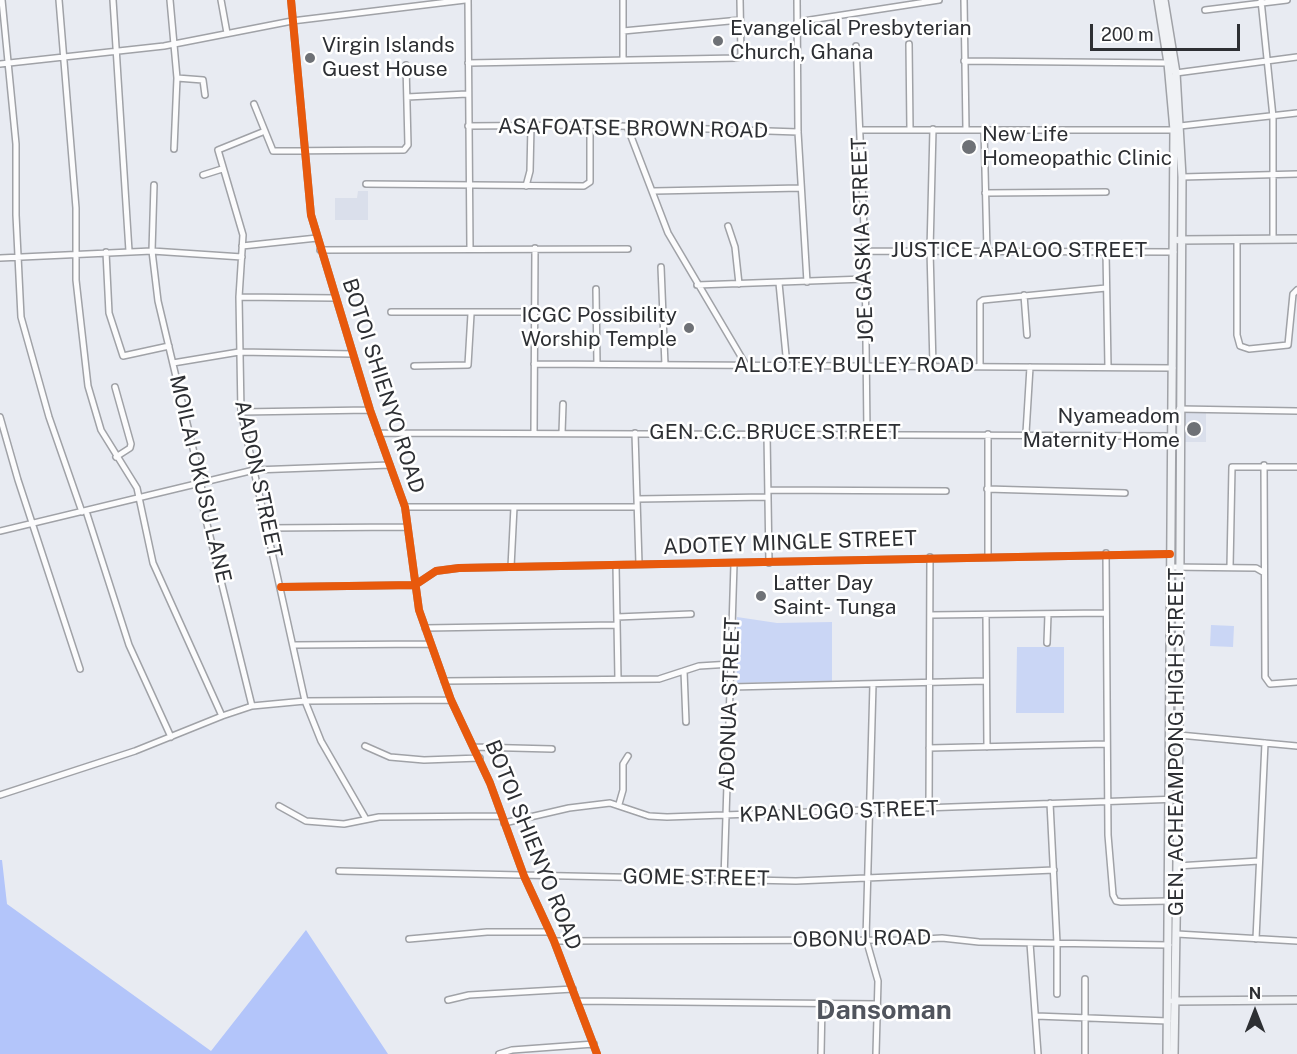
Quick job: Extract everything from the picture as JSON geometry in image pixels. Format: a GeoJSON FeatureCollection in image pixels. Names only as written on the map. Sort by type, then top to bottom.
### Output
{"type":"FeatureCollection","features":[{"type":"Feature","properties":{"kind":"main road","name":"GEN. ACHEAMPONG HIGH STREET"},"geometry":{"type":"LineString","coordinates":[[1158,0],[1182,177],[1178,240],[1174,252],[1170,554],[1174,567],[1179,735],[1177,934],[1167,1054]]}},
{"type":"Feature","properties":{"kind":"main road","name":"GEN. ACHEAMPONG HIGH STREET"},"geometry":{"type":"LineString","coordinates":[[1164,0],[1176,73],[1177,128],[1179,409],[1169,901],[1174,1054]]}},
{"type":"Feature","properties":{"kind":"main road"},"geometry":{"type":"LineString","coordinates":[[1178,240],[1297,239]]}},
{"type":"Feature","properties":{"kind":"main road"},"geometry":{"type":"LineString","coordinates":[[1172,1001],[1297,1000]]}},
{"type":"Feature","properties":{"kind":"street"},"geometry":{"type":"LineString","coordinates":[[2,0],[16,144],[21,317],[49,417],[129,645],[171,737]]}},
{"type":"Feature","properties":{"kind":"street"},"geometry":{"type":"LineString","coordinates":[[59,0],[66,57],[76,208],[80,332],[88,386],[96,417],[140,497],[156,569],[222,716]]}},
{"type":"Feature","properties":{"kind":"street"},"geometry":{"type":"LineString","coordinates":[[113,0],[129,251]]}},
{"type":"Feature","properties":{"kind":"street"},"geometry":{"type":"LineString","coordinates":[[170,0],[176,43],[177,78],[174,149]]}},
{"type":"Feature","properties":{"kind":"street"},"geometry":{"type":"LineString","coordinates":[[220,0],[227,33]]}},
{"type":"Feature","properties":{"kind":"street","name":"BOTOI SHIENYO ROAD"},"geometry":{"type":"LineString","coordinates":[[291,0],[309,205],[320,250],[370,410],[405,507],[415,585],[425,628],[451,700],[480,758],[524,876],[554,941],[597,1054]]}},
{"type":"Feature","properties":{"kind":"street"},"geometry":{"type":"LineString","coordinates":[[0,64],[118,51],[176,43],[292,21],[466,0],[470,248]]}},
{"type":"Feature","properties":{"kind":"street"},"geometry":{"type":"LineString","coordinates":[[623,0],[623,60]]}},
{"type":"Feature","properties":{"kind":"street"},"geometry":{"type":"LineString","coordinates":[[468,63],[738,58],[741,55],[740,0]]}},
{"type":"Feature","properties":{"kind":"street"},"geometry":{"type":"LineString","coordinates":[[797,0],[798,132],[807,282]]}},
{"type":"Feature","properties":{"kind":"street"},"geometry":{"type":"LineString","coordinates":[[797,22],[939,0]]}},
{"type":"Feature","properties":{"kind":"street"},"geometry":{"type":"LineString","coordinates":[[964,0],[966,129]]}},
{"type":"Feature","properties":{"kind":"street"},"geometry":{"type":"LineString","coordinates":[[1205,10],[1287,0]]}},
{"type":"Feature","properties":{"kind":"street"},"geometry":{"type":"LineString","coordinates":[[1262,2],[1273,117],[1273,239]]}},
{"type":"Feature","properties":{"kind":"street"},"geometry":{"type":"LineString","coordinates":[[624,31],[740,20]]}},
{"type":"Feature","properties":{"kind":"street"},"geometry":{"type":"LineString","coordinates":[[909,44],[910,129]]}},
{"type":"Feature","properties":{"kind":"street","name":"JOE GASKIA STREET"},"geometry":{"type":"LineString","coordinates":[[856,46],[865,251],[867,433]]}},
{"type":"Feature","properties":{"kind":"street"},"geometry":{"type":"LineString","coordinates":[[1176,73],[1297,57]]}},
{"type":"Feature","properties":{"kind":"street"},"geometry":{"type":"LineString","coordinates":[[964,61],[1168,63]]}},
{"type":"Feature","properties":{"kind":"street"},"geometry":{"type":"LineString","coordinates":[[255,104],[273,152],[404,150],[408,145],[406,64]]}},
{"type":"Feature","properties":{"kind":"street"},"geometry":{"type":"LineString","coordinates":[[177,78],[203,80],[205,95]]}},
{"type":"Feature","properties":{"kind":"street"},"geometry":{"type":"LineString","coordinates":[[407,97],[467,94]]}},
{"type":"Feature","properties":{"kind":"street"},"geometry":{"type":"LineString","coordinates":[[860,130],[1177,128],[1297,113]]}},
{"type":"Feature","properties":{"kind":"street"},"geometry":{"type":"LineString","coordinates":[[526,186],[530,171],[531,125]]}},
{"type":"Feature","properties":{"kind":"street"},"geometry":{"type":"LineString","coordinates":[[366,184],[588,185],[590,182],[590,125]]}},
{"type":"Feature","properties":{"kind":"street","name":"ASAFOATSE BROWN ROAD"},"geometry":{"type":"LineString","coordinates":[[468,126],[590,125],[798,132]]}},
{"type":"Feature","properties":{"kind":"street"},"geometry":{"type":"LineString","coordinates":[[627,126],[654,191],[668,233],[746,365]]}},
{"type":"Feature","properties":{"kind":"street"},"geometry":{"type":"LineString","coordinates":[[933,129],[930,250],[933,366]]}},
{"type":"Feature","properties":{"kind":"street"},"geometry":{"type":"LineString","coordinates":[[984,129],[987,251]]}},
{"type":"Feature","properties":{"kind":"street","name":"AADON STREET"},"geometry":{"type":"LineString","coordinates":[[265,131],[218,150],[222,169],[243,228],[239,297],[241,412],[305,701],[321,741],[366,819]]}},
{"type":"Feature","properties":{"kind":"street"},"geometry":{"type":"LineString","coordinates":[[202,175],[222,169]]}},
{"type":"Feature","properties":{"kind":"street"},"geometry":{"type":"LineString","coordinates":[[1182,177],[1297,174]]}},
{"type":"Feature","properties":{"kind":"street","name":"MOILAI OKUSU LANE"},"geometry":{"type":"LineString","coordinates":[[154,185],[152,251],[156,293],[201,482],[204,512],[252,706]]}},
{"type":"Feature","properties":{"kind":"street"},"geometry":{"type":"LineString","coordinates":[[654,191],[801,188]]}},
{"type":"Feature","properties":{"kind":"street"},"geometry":{"type":"LineString","coordinates":[[986,192],[1106,192]]}},
{"type":"Feature","properties":{"kind":"street"},"geometry":{"type":"LineString","coordinates":[[728,226],[735,247],[739,284]]}},
{"type":"Feature","properties":{"kind":"street"},"geometry":{"type":"LineString","coordinates":[[243,246],[317,238]]}},
{"type":"Feature","properties":{"kind":"street"},"geometry":{"type":"LineString","coordinates":[[1237,239],[1237,335],[1240,346],[1250,349],[1288,345],[1293,294],[1297,290]]}},
{"type":"Feature","properties":{"kind":"street"},"geometry":{"type":"LineString","coordinates":[[534,433],[535,248]]}},
{"type":"Feature","properties":{"kind":"street"},"geometry":{"type":"LineString","coordinates":[[320,250],[628,249]]}},
{"type":"Feature","properties":{"kind":"street"},"geometry":{"type":"LineString","coordinates":[[0,258],[129,251],[242,257]]}},
{"type":"Feature","properties":{"kind":"street","name":"JUSTICE APALOO STREET"},"geometry":{"type":"LineString","coordinates":[[865,251],[1174,252]]}},
{"type":"Feature","properties":{"kind":"street"},"geometry":{"type":"LineString","coordinates":[[106,252],[109,313],[123,356],[169,346]]}},
{"type":"Feature","properties":{"kind":"street"},"geometry":{"type":"LineString","coordinates":[[1106,252],[1108,367]]}},
{"type":"Feature","properties":{"kind":"street"},"geometry":{"type":"LineString","coordinates":[[661,267],[665,366]]}},
{"type":"Feature","properties":{"kind":"street"},"geometry":{"type":"LineString","coordinates":[[697,285],[865,279]]}},
{"type":"Feature","properties":{"kind":"street"},"geometry":{"type":"LineString","coordinates":[[779,282],[787,366]]}},
{"type":"Feature","properties":{"kind":"street"},"geometry":{"type":"LineString","coordinates":[[980,367],[981,302],[986,298],[1106,288]]}},
{"type":"Feature","properties":{"kind":"street"},"geometry":{"type":"LineString","coordinates":[[596,289],[597,364]]}},
{"type":"Feature","properties":{"kind":"street"},"geometry":{"type":"LineString","coordinates":[[1024,295],[1028,335]]}},
{"type":"Feature","properties":{"kind":"street"},"geometry":{"type":"LineString","coordinates":[[239,297],[335,298]]}},
{"type":"Feature","properties":{"kind":"street"},"geometry":{"type":"LineString","coordinates":[[391,312],[471,314],[534,312]]}},
{"type":"Feature","properties":{"kind":"street"},"geometry":{"type":"LineString","coordinates":[[414,366],[468,365],[471,314]]}},
{"type":"Feature","properties":{"kind":"street"},"geometry":{"type":"LineString","coordinates":[[173,363],[239,352],[353,354]]}},
{"type":"Feature","properties":{"kind":"street","name":"ALLOTEY BULLEY ROAD"},"geometry":{"type":"LineString","coordinates":[[534,364],[1173,368]]}},
{"type":"Feature","properties":{"kind":"street"},"geometry":{"type":"LineString","coordinates":[[1026,433],[1030,367]]}},
{"type":"Feature","properties":{"kind":"street"},"geometry":{"type":"LineString","coordinates":[[115,387],[131,444],[130,448],[116,457]]}},
{"type":"Feature","properties":{"kind":"street"},"geometry":{"type":"LineString","coordinates":[[562,433],[563,404]]}},
{"type":"Feature","properties":{"kind":"street"},"geometry":{"type":"LineString","coordinates":[[1179,409],[1297,411]]}},
{"type":"Feature","properties":{"kind":"street"},"geometry":{"type":"LineString","coordinates":[[241,412],[370,410]]}},
{"type":"Feature","properties":{"kind":"street"},"geometry":{"type":"LineString","coordinates":[[0,417],[32,524],[80,669]]}},
{"type":"Feature","properties":{"kind":"street","name":"GEN. C.C. BRUCE STREET"},"geometry":{"type":"LineString","coordinates":[[378,433],[1172,435]]}},
{"type":"Feature","properties":{"kind":"street"},"geometry":{"type":"LineString","coordinates":[[635,434],[639,564]]}},
{"type":"Feature","properties":{"kind":"street"},"geometry":{"type":"LineString","coordinates":[[767,434],[770,563]]}},
{"type":"Feature","properties":{"kind":"street"},"geometry":{"type":"LineString","coordinates":[[988,434],[988,556]]}},
{"type":"Feature","properties":{"kind":"street"},"geometry":{"type":"LineString","coordinates":[[0,531],[254,470],[390,465]]}},
{"type":"Feature","properties":{"kind":"street"},"geometry":{"type":"LineString","coordinates":[[1230,567],[1232,467],[1264,465],[1297,467]]}},
{"type":"Feature","properties":{"kind":"street"},"geometry":{"type":"LineString","coordinates":[[1264,465],[1265,677],[1270,684],[1297,682]]}},
{"type":"Feature","properties":{"kind":"street"},"geometry":{"type":"LineString","coordinates":[[987,489],[1125,493]]}},
{"type":"Feature","properties":{"kind":"street"},"geometry":{"type":"LineString","coordinates":[[637,498],[946,490]]}},
{"type":"Feature","properties":{"kind":"street"},"geometry":{"type":"LineString","coordinates":[[405,507],[637,507]]}},
{"type":"Feature","properties":{"kind":"street"},"geometry":{"type":"LineString","coordinates":[[511,567],[514,507]]}},
{"type":"Feature","properties":{"kind":"street"},"geometry":{"type":"LineString","coordinates":[[267,528],[407,527]]}},
{"type":"Feature","properties":{"kind":"street"},"geometry":{"type":"LineString","coordinates":[[1106,553],[1107,802],[1114,898],[1121,902],[1169,901]]}},
{"type":"Feature","properties":{"kind":"street","name":"ADOTEY MINGLE STREET"},"geometry":{"type":"LineString","coordinates":[[415,585],[436,571],[511,567],[734,564],[1106,553],[1170,554]]}},
{"type":"Feature","properties":{"kind":"street"},"geometry":{"type":"LineString","coordinates":[[929,808],[930,557]]}},
{"type":"Feature","properties":{"kind":"street","name":"ADONUA STREET"},"geometry":{"type":"LineString","coordinates":[[724,879],[734,564]]}},
{"type":"Feature","properties":{"kind":"street"},"geometry":{"type":"LineString","coordinates":[[616,565],[618,679]]}},
{"type":"Feature","properties":{"kind":"street"},"geometry":{"type":"LineString","coordinates":[[1174,567],[1256,568],[1263,572]]}},
{"type":"Feature","properties":{"kind":"street"},"geometry":{"type":"LineString","coordinates":[[281,587],[415,585]]}},
{"type":"Feature","properties":{"kind":"street"},"geometry":{"type":"LineString","coordinates":[[930,615],[1106,613]]}},
{"type":"Feature","properties":{"kind":"street"},"geometry":{"type":"LineString","coordinates":[[617,617],[691,614]]}},
{"type":"Feature","properties":{"kind":"street"},"geometry":{"type":"LineString","coordinates":[[1047,643],[1048,614]]}},
{"type":"Feature","properties":{"kind":"street"},"geometry":{"type":"LineString","coordinates":[[986,615],[987,747]]}},
{"type":"Feature","properties":{"kind":"street"},"geometry":{"type":"LineString","coordinates":[[425,628],[617,625]]}},
{"type":"Feature","properties":{"kind":"street"},"geometry":{"type":"LineString","coordinates":[[294,645],[430,644]]}},
{"type":"Feature","properties":{"kind":"street"},"geometry":{"type":"LineString","coordinates":[[444,681],[662,678],[704,665],[731,664]]}},
{"type":"Feature","properties":{"kind":"street"},"geometry":{"type":"LineString","coordinates":[[684,671],[686,722]]}},
{"type":"Feature","properties":{"kind":"street"},"geometry":{"type":"LineString","coordinates":[[731,687],[987,681]]}},
{"type":"Feature","properties":{"kind":"street"},"geometry":{"type":"LineString","coordinates":[[873,684],[866,939],[876,967],[876,1054]]}},
{"type":"Feature","properties":{"kind":"street"},"geometry":{"type":"LineString","coordinates":[[0,795],[16,792],[252,706],[305,701],[451,700]]}},
{"type":"Feature","properties":{"kind":"street"},"geometry":{"type":"LineString","coordinates":[[1179,735],[1297,746]]}},
{"type":"Feature","properties":{"kind":"street"},"geometry":{"type":"LineString","coordinates":[[1256,939],[1265,743]]}},
{"type":"Feature","properties":{"kind":"street"},"geometry":{"type":"LineString","coordinates":[[929,748],[1106,744]]}},
{"type":"Feature","properties":{"kind":"street"},"geometry":{"type":"LineString","coordinates":[[365,746],[390,757],[424,760],[480,758]]}},
{"type":"Feature","properties":{"kind":"street"},"geometry":{"type":"LineString","coordinates":[[474,747],[552,748]]}},
{"type":"Feature","properties":{"kind":"street"},"geometry":{"type":"LineString","coordinates":[[619,804],[623,790],[623,764],[628,756]]}},
{"type":"Feature","properties":{"kind":"street","name":"KPANLOGO STREET"},"geometry":{"type":"LineString","coordinates":[[504,823],[569,808],[619,804],[649,816],[726,816],[1179,799]]}},
{"type":"Feature","properties":{"kind":"street"},"geometry":{"type":"LineString","coordinates":[[1050,803],[1057,943],[1057,994]]}},
{"type":"Feature","properties":{"kind":"street"},"geometry":{"type":"LineString","coordinates":[[279,806],[306,821],[344,824],[366,819],[501,816]]}},
{"type":"Feature","properties":{"kind":"street"},"geometry":{"type":"LineString","coordinates":[[1177,866],[1259,861]]}},
{"type":"Feature","properties":{"kind":"street","name":"GOME STREET"},"geometry":{"type":"LineString","coordinates":[[339,871],[524,876],[867,879],[1054,870]]}},
{"type":"Feature","properties":{"kind":"street"},"geometry":{"type":"LineString","coordinates":[[409,939],[487,933],[550,933]]}},
{"type":"Feature","properties":{"kind":"street"},"geometry":{"type":"LineString","coordinates":[[1177,934],[1297,940]]}},
{"type":"Feature","properties":{"kind":"street","name":"OBONU ROAD"},"geometry":{"type":"LineString","coordinates":[[554,941],[942,938],[979,942],[1169,945]]}},
{"type":"Feature","properties":{"kind":"street"},"geometry":{"type":"LineString","coordinates":[[1030,943],[1038,1054]]}},
{"type":"Feature","properties":{"kind":"street"},"geometry":{"type":"LineString","coordinates":[[1085,979],[1085,1054]]}},
{"type":"Feature","properties":{"kind":"street"},"geometry":{"type":"LineString","coordinates":[[447,1000],[469,995],[573,989]]}},
{"type":"Feature","properties":{"kind":"street"},"geometry":{"type":"LineString","coordinates":[[578,1001],[877,1004]]}},
{"type":"Feature","properties":{"kind":"street"},"geometry":{"type":"LineString","coordinates":[[821,1054],[822,1003]]}},
{"type":"Feature","properties":{"kind":"street"},"geometry":{"type":"LineString","coordinates":[[1036,1017],[1168,1021]]}},
{"type":"Feature","properties":{"kind":"street"},"geometry":{"type":"LineString","coordinates":[[499,1054],[513,1050],[538,1052],[594,1044]]}},
{"type":"Feature","properties":{"kind":"shaded area"},"geometry":{"type":"Polygon","coordinates":[[[358,191],[368,191],[368,220],[335,220],[335,198],[357,198],[358,191]]]}},
{"type":"Feature","properties":{"kind":"shaded area","name":"Nyameadom Maternity Home"},"geometry":{"type":"Polygon","coordinates":[[[1183,413],[1206,413],[1206,442],[1183,442],[1183,413]]]}},
{"type":"Feature","properties":{"kind":"shaded area"},"geometry":{"type":"Polygon","coordinates":[[[737,617],[777,623],[832,622],[832,681],[737,683],[737,617]]]}},
{"type":"Feature","properties":{"kind":"shaded area"},"geometry":{"type":"Polygon","coordinates":[[[1211,625],[1234,626],[1233,647],[1210,646],[1211,625]]]}},
{"type":"Feature","properties":{"kind":"shaded area"},"geometry":{"type":"Polygon","coordinates":[[[1017,647],[1064,647],[1064,713],[1016,713],[1017,647]]]}},
{"type":"Feature","properties":{"kind":"water"},"geometry":{"type":"Polygon","coordinates":[[[0,860],[2,860],[7,904],[211,1051],[306,930],[388,1054],[0,1054],[0,860]]]}},
{"type":"Feature","properties":{"kind":"cycle path"},"geometry":{"type":"LineString","coordinates":[[291,0],[311,215],[370,410],[405,507],[419,610],[451,700],[490,783],[524,876],[554,941],[597,1054]]}},
{"type":"Feature","properties":{"kind":"cycle path"},"geometry":{"type":"LineString","coordinates":[[281,587],[415,585],[436,571],[459,568],[1170,554]]}},
{"type":"Feature","properties":{"kind":"place","name":"Evangelical Presbyterian Church, Ghana"},"geometry":{"type":"Point","coordinates":[718,41]}},
{"type":"Feature","properties":{"kind":"place","name":"Virgin Islands Guest House"},"geometry":{"type":"Point","coordinates":[310,58]}},
{"type":"Feature","properties":{"kind":"place","name":"New Life Homeopathic Clinic"},"geometry":{"type":"Point","coordinates":[969,147]}},
{"type":"Feature","properties":{"kind":"place","name":"ICGC Possibility Worship Temple"},"geometry":{"type":"Point","coordinates":[689,328]}},
{"type":"Feature","properties":{"kind":"place","name":"Nyameadom Maternity Home"},"geometry":{"type":"Point","coordinates":[1194,429]}},
{"type":"Feature","properties":{"kind":"place","name":"Latter Day Saint- Tunga"},"geometry":{"type":"Point","coordinates":[761,596]}},
{"type":"Feature","properties":{"kind":"district","name":"Dansoman"},"geometry":{"type":"Point","coordinates":[884,1011]}}]}
